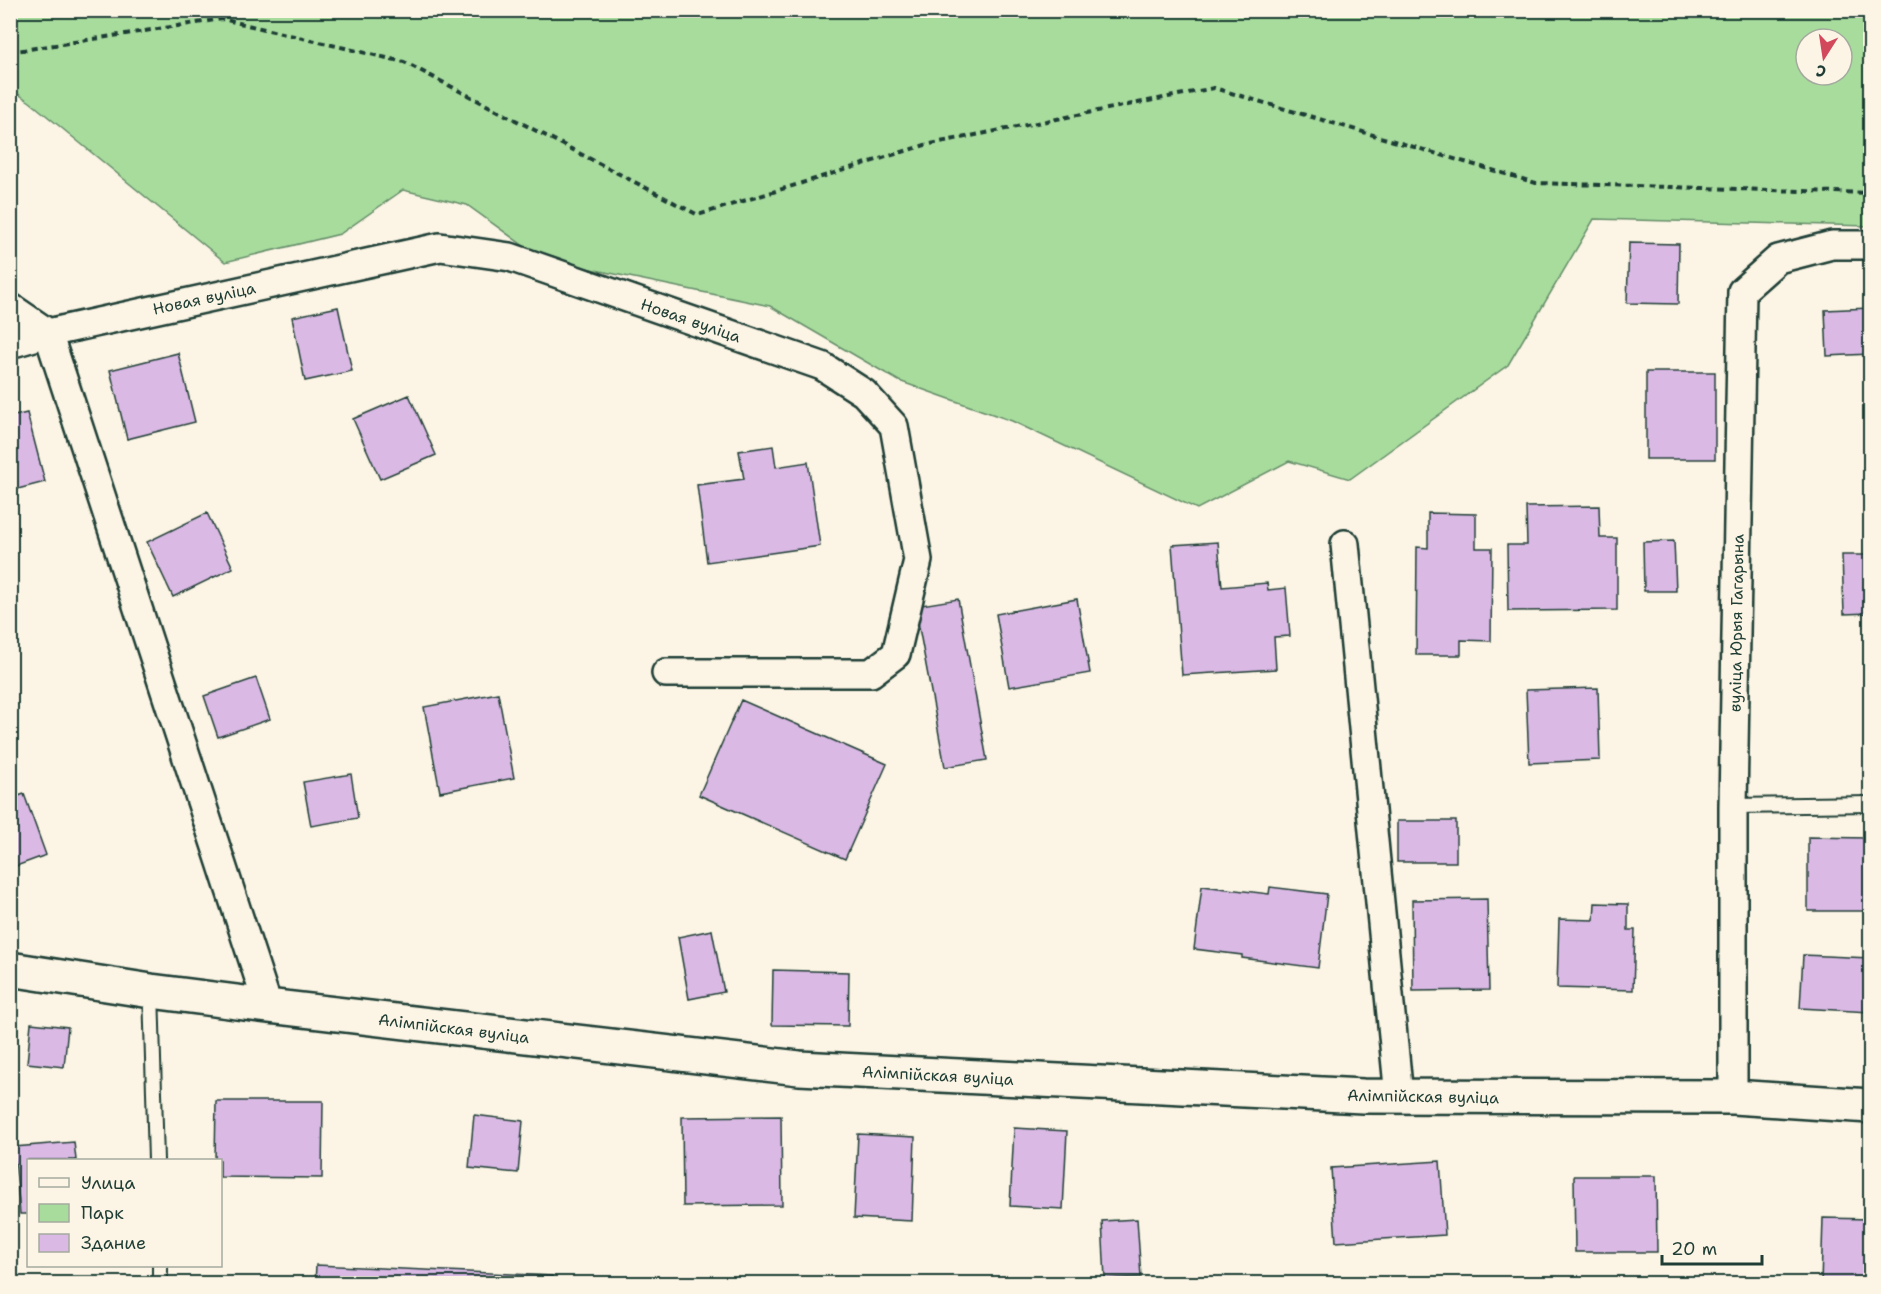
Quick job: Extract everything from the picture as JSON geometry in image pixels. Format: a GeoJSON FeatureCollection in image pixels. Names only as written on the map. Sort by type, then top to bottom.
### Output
{"type":"FeatureCollection","features":[{"type":"Feature","properties":{"kind":"street","name":"вуліца Юрыя Гагарына"},"geometry":{"type":"LineString","coordinates":[[1732,1097],[1733,806],[1742,291],[1778,259],[1832,245],[1870,245]]}},
{"type":"Feature","properties":{"kind":"street","name":"Новая вуліца"},"geometry":{"type":"LineString","coordinates":[[10,344],[48,333],[440,247],[510,257],[822,366],[864,393],[894,426],[918,560],[896,654],[871,674],[666,673]]}},
{"type":"Feature","properties":{"kind":"street"},"geometry":{"type":"LineString","coordinates":[[10,307],[48,333],[268,1006]]}},
{"type":"Feature","properties":{"kind":"street"},"geometry":{"type":"LineString","coordinates":[[1345,544],[1399,1097]]}},
{"type":"Feature","properties":{"kind":"street","name":"Алімпійская вуліца"},"geometry":{"type":"LineString","coordinates":[[10,969],[268,1006],[799,1068],[1399,1097],[1732,1097],[1870,1106]]}},
{"type":"Feature","properties":{"kind":"lane"},"geometry":{"type":"LineString","coordinates":[[1733,806],[1870,804]]}},
{"type":"Feature","properties":{"kind":"lane"},"geometry":{"type":"LineString","coordinates":[[151,991],[156,1159]]}},
{"type":"Feature","properties":{"kind":"lane"},"geometry":{"type":"LineString","coordinates":[[160,1267],[160,1284]]}},
{"type":"Feature","properties":{"kind":"path"},"geometry":{"type":"LineString","coordinates":[[10,52],[222,19],[404,62],[698,215],[926,145],[1214,88],[1536,183],[1870,193]]}},
{"type":"Feature","properties":{"kind":"green space"},"geometry":{"type":"Polygon","coordinates":[[[10,11],[1870,11],[1870,226],[1594,219],[1508,365],[1350,479],[1289,461],[1197,509],[1012,421],[899,381],[770,306],[542,259],[467,205],[403,190],[340,234],[225,262],[30,102],[11,89],[10,11]]]}},
{"type":"Feature","properties":{"kind":"building"},"geometry":{"type":"Polygon","coordinates":[[[1629,243],[1679,244],[1678,304],[1627,303],[1629,243]]]}},
{"type":"Feature","properties":{"kind":"building"},"geometry":{"type":"Polygon","coordinates":[[[338,307],[352,371],[305,381],[292,317],[338,307]]]}},
{"type":"Feature","properties":{"kind":"building"},"geometry":{"type":"Polygon","coordinates":[[[1870,308],[1870,354],[1827,356],[1825,310],[1870,308]]]}},
{"type":"Feature","properties":{"kind":"building"},"geometry":{"type":"Polygon","coordinates":[[[178,353],[195,422],[127,439],[110,370],[178,353]]]}},
{"type":"Feature","properties":{"kind":"building"},"geometry":{"type":"Polygon","coordinates":[[[1646,372],[1715,372],[1715,459],[1646,459],[1646,372]]]}},
{"type":"Feature","properties":{"kind":"building"},"geometry":{"type":"Polygon","coordinates":[[[409,395],[436,455],[380,479],[353,419],[409,395]]]}},
{"type":"Feature","properties":{"kind":"building"},"geometry":{"type":"Polygon","coordinates":[[[27,413],[45,482],[10,491],[10,417],[27,413]]]}},
{"type":"Feature","properties":{"kind":"building"},"geometry":{"type":"Polygon","coordinates":[[[773,446],[776,467],[808,462],[820,546],[707,562],[697,485],[744,479],[739,451],[773,446]]]}},
{"type":"Feature","properties":{"kind":"building"},"geometry":{"type":"Polygon","coordinates":[[[1599,506],[1600,538],[1617,538],[1617,610],[1508,611],[1507,545],[1527,545],[1526,507],[1599,506]]]}},
{"type":"Feature","properties":{"kind":"building"},"geometry":{"type":"Polygon","coordinates":[[[207,513],[233,568],[173,597],[147,542],[207,513]]]}},
{"type":"Feature","properties":{"kind":"building"},"geometry":{"type":"Polygon","coordinates":[[[1428,513],[1476,514],[1476,548],[1492,548],[1491,641],[1461,640],[1461,655],[1416,655],[1417,547],[1428,548],[1428,513]]]}},
{"type":"Feature","properties":{"kind":"building"},"geometry":{"type":"Polygon","coordinates":[[[1674,541],[1676,591],[1644,591],[1643,542],[1674,541]]]}},
{"type":"Feature","properties":{"kind":"building"},"geometry":{"type":"Polygon","coordinates":[[[1218,542],[1222,587],[1267,583],[1268,590],[1286,588],[1290,636],[1274,637],[1276,669],[1182,675],[1172,545],[1218,542]]]}},
{"type":"Feature","properties":{"kind":"building"},"geometry":{"type":"Polygon","coordinates":[[[1842,555],[1870,555],[1870,613],[1844,614],[1842,555]]]}},
{"type":"Feature","properties":{"kind":"building"},"geometry":{"type":"Polygon","coordinates":[[[958,599],[987,760],[945,767],[915,606],[958,599]]]}},
{"type":"Feature","properties":{"kind":"building"},"geometry":{"type":"Polygon","coordinates":[[[1077,599],[1090,673],[1009,687],[996,614],[1077,599]]]}},
{"type":"Feature","properties":{"kind":"building"},"geometry":{"type":"Polygon","coordinates":[[[256,678],[270,719],[218,737],[204,696],[256,678]]]}},
{"type":"Feature","properties":{"kind":"building"},"geometry":{"type":"Polygon","coordinates":[[[1598,688],[1600,760],[1529,763],[1526,690],[1598,688]]]}},
{"type":"Feature","properties":{"kind":"building"},"geometry":{"type":"Polygon","coordinates":[[[498,693],[514,778],[440,792],[424,707],[498,693]]]}},
{"type":"Feature","properties":{"kind":"building"},"geometry":{"type":"Polygon","coordinates":[[[741,700],[887,764],[845,859],[699,795],[741,700]]]}},
{"type":"Feature","properties":{"kind":"building"},"geometry":{"type":"Polygon","coordinates":[[[351,774],[358,818],[311,826],[303,782],[351,774]]]}},
{"type":"Feature","properties":{"kind":"building"},"geometry":{"type":"Polygon","coordinates":[[[24,794],[46,855],[11,868],[10,799],[24,794]]]}},
{"type":"Feature","properties":{"kind":"building"},"geometry":{"type":"Polygon","coordinates":[[[1397,821],[1456,821],[1456,862],[1397,862],[1397,821]]]}},
{"type":"Feature","properties":{"kind":"building"},"geometry":{"type":"Polygon","coordinates":[[[1808,837],[1867,838],[1867,911],[1808,911],[1808,837]]]}},
{"type":"Feature","properties":{"kind":"building"},"geometry":{"type":"Polygon","coordinates":[[[1202,886],[1269,894],[1270,887],[1327,894],[1318,968],[1194,949],[1202,886]]]}},
{"type":"Feature","properties":{"kind":"building"},"geometry":{"type":"Polygon","coordinates":[[[1487,899],[1489,990],[1413,991],[1412,900],[1487,899]]]}},
{"type":"Feature","properties":{"kind":"building"},"geometry":{"type":"Polygon","coordinates":[[[1595,903],[1628,904],[1628,930],[1635,930],[1633,990],[1557,988],[1559,919],[1594,920],[1595,903]]]}},
{"type":"Feature","properties":{"kind":"building"},"geometry":{"type":"Polygon","coordinates":[[[712,930],[724,992],[689,999],[678,937],[712,930]]]}},
{"type":"Feature","properties":{"kind":"building"},"geometry":{"type":"Polygon","coordinates":[[[1803,955],[1870,958],[1870,1012],[1800,1008],[1803,955]]]}},
{"type":"Feature","properties":{"kind":"building"},"geometry":{"type":"Polygon","coordinates":[[[773,970],[849,972],[848,1026],[772,1025],[773,970]]]}},
{"type":"Feature","properties":{"kind":"building"},"geometry":{"type":"Polygon","coordinates":[[[31,1023],[68,1027],[64,1067],[27,1063],[31,1023]]]}},
{"type":"Feature","properties":{"kind":"building"},"geometry":{"type":"Polygon","coordinates":[[[216,1101],[323,1101],[322,1178],[222,1177],[222,1159],[215,1159],[216,1101]]]}},
{"type":"Feature","properties":{"kind":"building"},"geometry":{"type":"Polygon","coordinates":[[[474,1115],[523,1121],[518,1173],[469,1168],[474,1115]]]}},
{"type":"Feature","properties":{"kind":"building"},"geometry":{"type":"Polygon","coordinates":[[[781,1116],[782,1205],[683,1206],[682,1117],[781,1116]]]}},
{"type":"Feature","properties":{"kind":"building"},"geometry":{"type":"Polygon","coordinates":[[[1014,1128],[1067,1131],[1063,1209],[1010,1206],[1014,1128]]]}},
{"type":"Feature","properties":{"kind":"building"},"geometry":{"type":"Polygon","coordinates":[[[858,1134],[915,1137],[912,1221],[854,1218],[858,1134]]]}},
{"type":"Feature","properties":{"kind":"building"},"geometry":{"type":"Polygon","coordinates":[[[74,1142],[76,1159],[27,1159],[27,1214],[20,1214],[14,1147],[74,1142]]]}},
{"type":"Feature","properties":{"kind":"building"},"geometry":{"type":"Polygon","coordinates":[[[1440,1161],[1445,1235],[1336,1242],[1331,1168],[1440,1161]]]}},
{"type":"Feature","properties":{"kind":"building"},"geometry":{"type":"Polygon","coordinates":[[[1574,1176],[1656,1176],[1657,1252],[1575,1252],[1574,1176]]]}},
{"type":"Feature","properties":{"kind":"building"},"geometry":{"type":"Polygon","coordinates":[[[1823,1218],[1870,1219],[1870,1284],[1821,1284],[1823,1218]]]}},
{"type":"Feature","properties":{"kind":"building"},"geometry":{"type":"Polygon","coordinates":[[[1137,1219],[1141,1277],[1105,1279],[1102,1221],[1137,1219]]]}},
{"type":"Feature","properties":{"kind":"building"},"geometry":{"type":"Polygon","coordinates":[[[316,1265],[552,1276],[552,1284],[315,1284],[316,1265]]]}}]}
